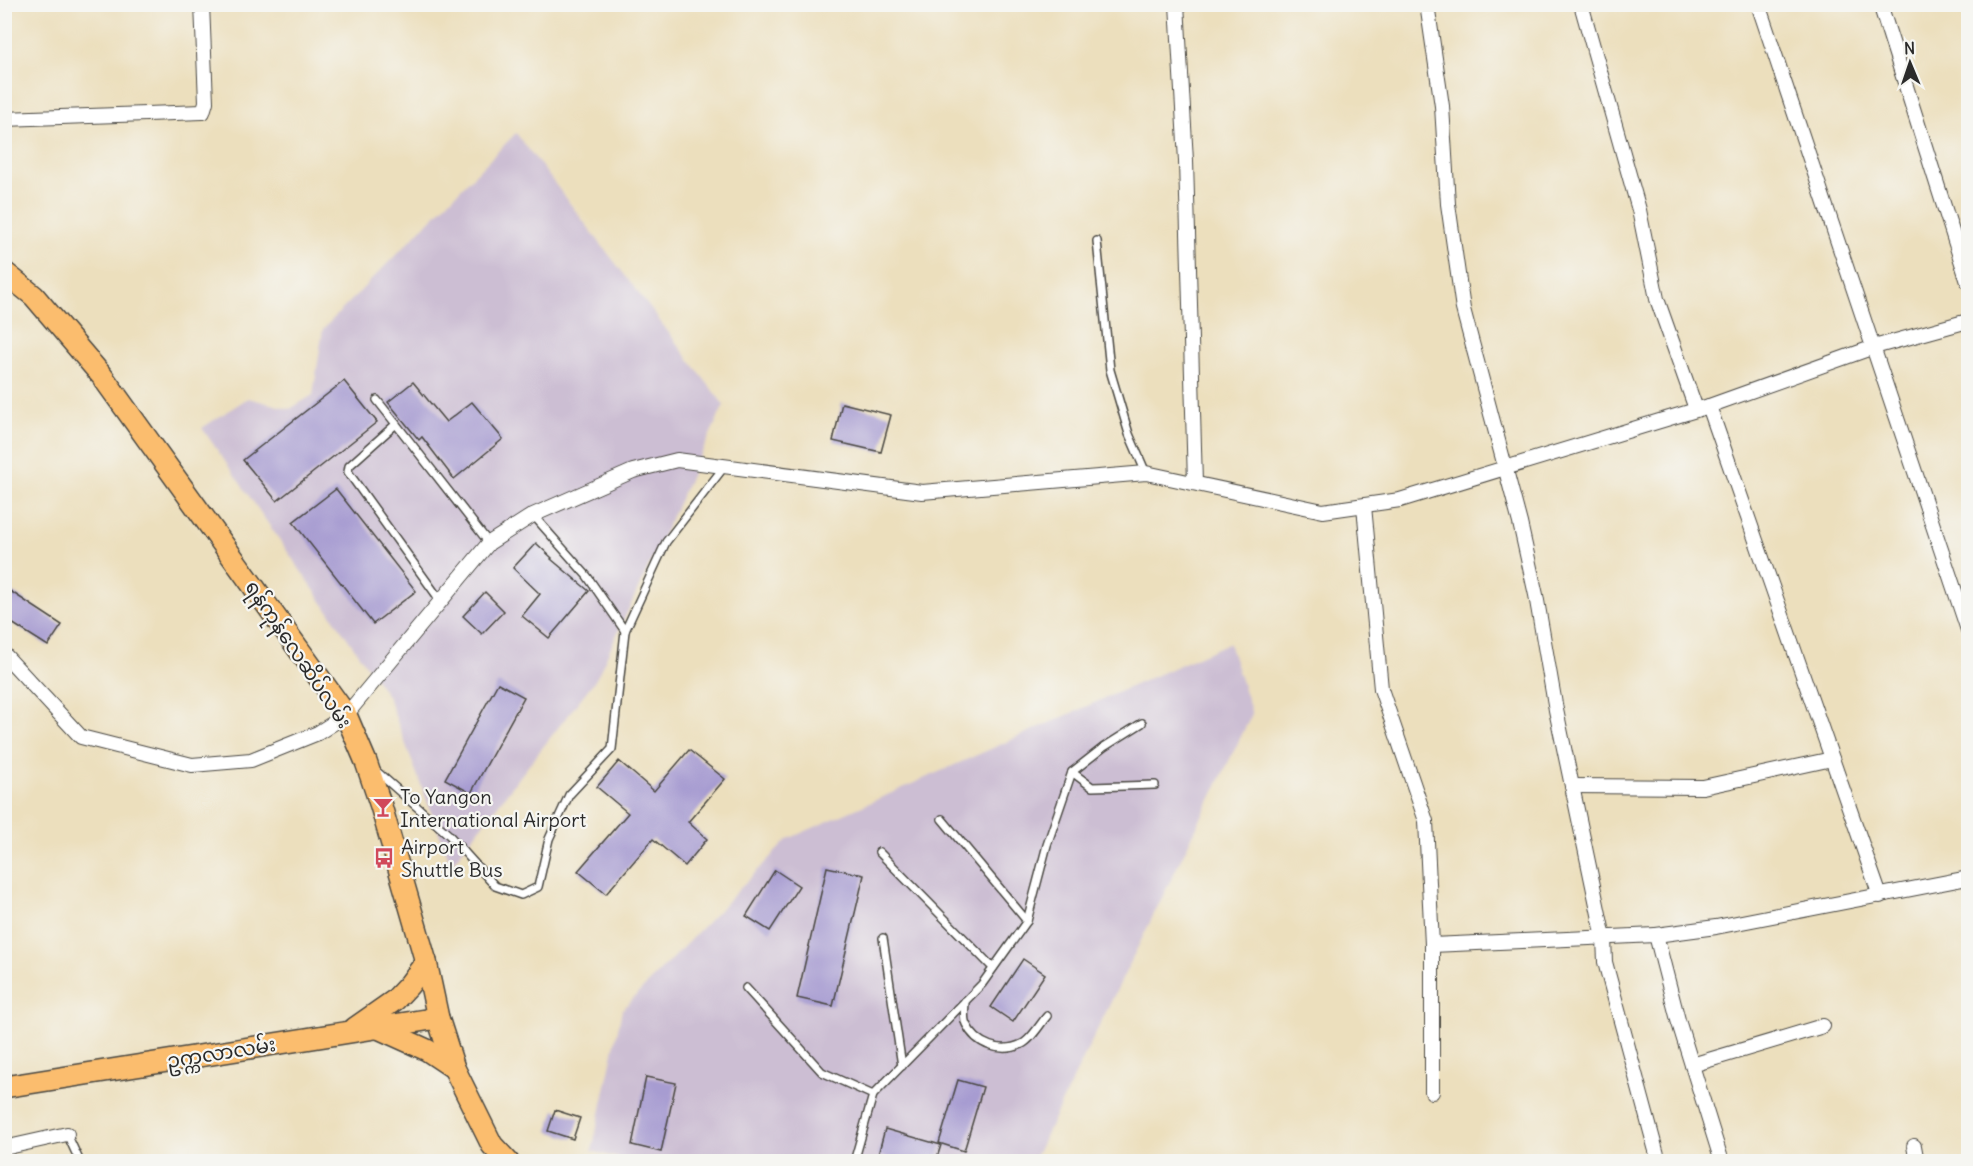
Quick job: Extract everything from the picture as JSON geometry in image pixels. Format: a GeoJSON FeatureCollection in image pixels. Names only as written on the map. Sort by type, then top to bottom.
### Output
{"type":"FeatureCollection","features":[{"type":"Feature","properties":{"kind":"main road","name":"ရန်ကုန်လေဆိပ်လမ်း"},"geometry":{"type":"LineString","coordinates":[[4,272],[34,296],[102,376],[346,715],[381,806],[426,962],[438,1018],[454,1068],[492,1144],[508,1161]]}},
{"type":"Feature","properties":{"kind":"main road"},"geometry":{"type":"LineString","coordinates":[[352,1031],[394,1000],[409,985],[426,962]]}},
{"type":"Feature","properties":{"kind":"main road","name":"ဥက္ကလာလမ်း"},"geometry":{"type":"LineString","coordinates":[[4,1087],[438,1018]]}},
{"type":"Feature","properties":{"kind":"main road"},"geometry":{"type":"LineString","coordinates":[[376,1027],[427,1050],[454,1068]]}},
{"type":"Feature","properties":{"kind":"street"},"geometry":{"type":"LineString","coordinates":[[4,119],[203,112],[206,102],[202,4]]}},
{"type":"Feature","properties":{"kind":"street"},"geometry":{"type":"LineString","coordinates":[[1177,4],[1186,161],[1195,483]]}},
{"type":"Feature","properties":{"kind":"street"},"geometry":{"type":"LineString","coordinates":[[1427,4],[1442,106],[1448,204],[1460,291],[1520,523],[1536,595],[1546,657],[1604,938],[1605,962],[1659,1161]]}},
{"type":"Feature","properties":{"kind":"street"},"geometry":{"type":"LineString","coordinates":[[1581,4],[1639,210],[1657,299],[1703,407],[1880,896]]}},
{"type":"Feature","properties":{"kind":"street"},"geometry":{"type":"LineString","coordinates":[[1758,4],[1968,630]]}},
{"type":"Feature","properties":{"kind":"street"},"geometry":{"type":"LineString","coordinates":[[1880,4],[1968,282]]}},
{"type":"Feature","properties":{"kind":"street"},"geometry":{"type":"LineString","coordinates":[[4,654],[81,736],[192,765],[251,760],[318,733],[346,715],[489,543],[533,515],[633,471],[677,460],[922,492],[1146,472],[1323,512],[1400,500],[1505,469],[1703,407],[1874,347],[1968,321]]}},
{"type":"Feature","properties":{"kind":"street"},"geometry":{"type":"LineString","coordinates":[[1364,506],[1381,690],[1426,821],[1432,945],[1432,1092]]}},
{"type":"Feature","properties":{"kind":"street"},"geometry":{"type":"LineString","coordinates":[[1572,786],[1703,787],[1832,759]]}},
{"type":"Feature","properties":{"kind":"street"},"geometry":{"type":"LineString","coordinates":[[1432,945],[1656,935],[1716,927],[1968,878]]}},
{"type":"Feature","properties":{"kind":"street"},"geometry":{"type":"LineString","coordinates":[[1656,935],[1692,1065],[1722,1161]]}},
{"type":"Feature","properties":{"kind":"street"},"geometry":{"type":"LineString","coordinates":[[1692,1065],[1823,1026]]}},
{"type":"Feature","properties":{"kind":"street"},"geometry":{"type":"LineString","coordinates":[[4,1148],[67,1134]]}},
{"type":"Feature","properties":{"kind":"street"},"geometry":{"type":"LineString","coordinates":[[1914,1146],[1917,1161]]}},
{"type":"Feature","properties":{"kind":"lane"},"geometry":{"type":"LineString","coordinates":[[1097,240],[1110,370],[1129,434],[1146,472]]}},
{"type":"Feature","properties":{"kind":"lane"},"geometry":{"type":"LineString","coordinates":[[377,400],[489,543]]}},
{"type":"Feature","properties":{"kind":"lane"},"geometry":{"type":"LineString","coordinates":[[396,424],[349,466],[348,472],[440,600]]}},
{"type":"Feature","properties":{"kind":"lane"},"geometry":{"type":"LineString","coordinates":[[366,762],[449,835],[495,886],[521,895],[538,887],[549,839],[569,795],[612,749],[625,631],[666,542],[724,467]]}},
{"type":"Feature","properties":{"kind":"lane"},"geometry":{"type":"LineString","coordinates":[[533,515],[588,576],[625,631]]}},
{"type":"Feature","properties":{"kind":"lane"},"geometry":{"type":"LineString","coordinates":[[854,1161],[873,1095],[982,984],[1027,921],[1047,845],[1072,772],[1104,747],[1142,723]]}},
{"type":"Feature","properties":{"kind":"lane"},"geometry":{"type":"LineString","coordinates":[[1072,772],[1092,787],[1155,785]]}},
{"type":"Feature","properties":{"kind":"lane"},"geometry":{"type":"LineString","coordinates":[[942,819],[1027,921]]}},
{"type":"Feature","properties":{"kind":"lane"},"geometry":{"type":"LineString","coordinates":[[879,852],[993,968]]}},
{"type":"Feature","properties":{"kind":"lane"},"geometry":{"type":"LineString","coordinates":[[883,938],[902,1066]]}},
{"type":"Feature","properties":{"kind":"lane"},"geometry":{"type":"LineString","coordinates":[[746,988],[822,1072],[873,1095]]}},
{"type":"Feature","properties":{"kind":"lane"},"geometry":{"type":"LineString","coordinates":[[965,1001],[965,1023],[975,1037],[993,1048],[1024,1044],[1047,1016]]}},
{"type":"Feature","properties":{"kind":"lane"},"geometry":{"type":"LineString","coordinates":[[67,1134],[80,1161]]}},
{"type":"Feature","properties":{"kind":"shaded area"},"geometry":{"type":"Polygon","coordinates":[[[516,133],[724,405],[596,679],[451,865],[388,697],[202,428],[248,398],[290,409],[313,395],[323,329],[516,133]]]}},
{"type":"Feature","properties":{"kind":"shaded area"},"geometry":{"type":"Polygon","coordinates":[[[1229,643],[1252,714],[1033,1161],[633,1162],[592,1151],[622,1010],[788,839],[1229,643]]]}},
{"type":"Feature","properties":{"kind":"building"},"geometry":{"type":"Polygon","coordinates":[[[344,381],[377,422],[277,501],[243,460],[344,381]]]}},
{"type":"Feature","properties":{"kind":"building"},"geometry":{"type":"Polygon","coordinates":[[[413,382],[446,422],[472,402],[503,439],[454,479],[422,437],[419,440],[388,402],[413,382]]]}},
{"type":"Feature","properties":{"kind":"building"},"geometry":{"type":"Polygon","coordinates":[[[842,403],[891,415],[881,452],[833,441],[842,403]]]}},
{"type":"Feature","properties":{"kind":"building"},"geometry":{"type":"Polygon","coordinates":[[[336,489],[416,591],[373,624],[293,522],[336,489]]]}},
{"type":"Feature","properties":{"kind":"building"},"geometry":{"type":"Polygon","coordinates":[[[536,543],[589,591],[549,638],[522,616],[540,594],[513,568],[536,543]]]}},
{"type":"Feature","properties":{"kind":"building"},"geometry":{"type":"Polygon","coordinates":[[[4,587],[62,625],[48,646],[4,618],[4,587]]]}},
{"type":"Feature","properties":{"kind":"building"},"geometry":{"type":"Polygon","coordinates":[[[485,592],[504,611],[482,634],[463,616],[485,592]]]}},
{"type":"Feature","properties":{"kind":"building"},"geometry":{"type":"Polygon","coordinates":[[[498,683],[524,697],[471,793],[445,779],[498,683]]]}},
{"type":"Feature","properties":{"kind":"building"},"geometry":{"type":"Polygon","coordinates":[[[689,750],[725,779],[688,822],[707,839],[685,866],[653,839],[606,894],[578,871],[628,813],[597,787],[619,761],[654,791],[689,750]]]}},
{"type":"Feature","properties":{"kind":"building"},"geometry":{"type":"Polygon","coordinates":[[[827,867],[864,875],[833,1006],[797,998],[827,867]]]}},
{"type":"Feature","properties":{"kind":"building"},"geometry":{"type":"Polygon","coordinates":[[[775,870],[799,886],[770,931],[746,916],[775,870]]]}},
{"type":"Feature","properties":{"kind":"building"},"geometry":{"type":"Polygon","coordinates":[[[1023,959],[1045,974],[1013,1022],[991,1007],[1023,959]]]}},
{"type":"Feature","properties":{"kind":"building"},"geometry":{"type":"Polygon","coordinates":[[[646,1077],[676,1083],[661,1152],[632,1145],[646,1077]]]}},
{"type":"Feature","properties":{"kind":"building"},"geometry":{"type":"Polygon","coordinates":[[[958,1080],[983,1087],[964,1151],[939,1143],[958,1080]]]}},
{"type":"Feature","properties":{"kind":"building"},"geometry":{"type":"Polygon","coordinates":[[[555,1110],[580,1118],[573,1139],[548,1131],[555,1110]]]}},
{"type":"Feature","properties":{"kind":"building"},"geometry":{"type":"Polygon","coordinates":[[[885,1129],[941,1145],[936,1161],[900,1161],[878,1155],[885,1129]]]}},
{"type":"Feature","properties":{"kind":"place","name":"To Yangon International Airport"},"geometry":{"type":"Point","coordinates":[383,807]}},
{"type":"Feature","properties":{"kind":"place","name":"Airport Shuttle Bus"},"geometry":{"type":"Point","coordinates":[384,858]}}]}
